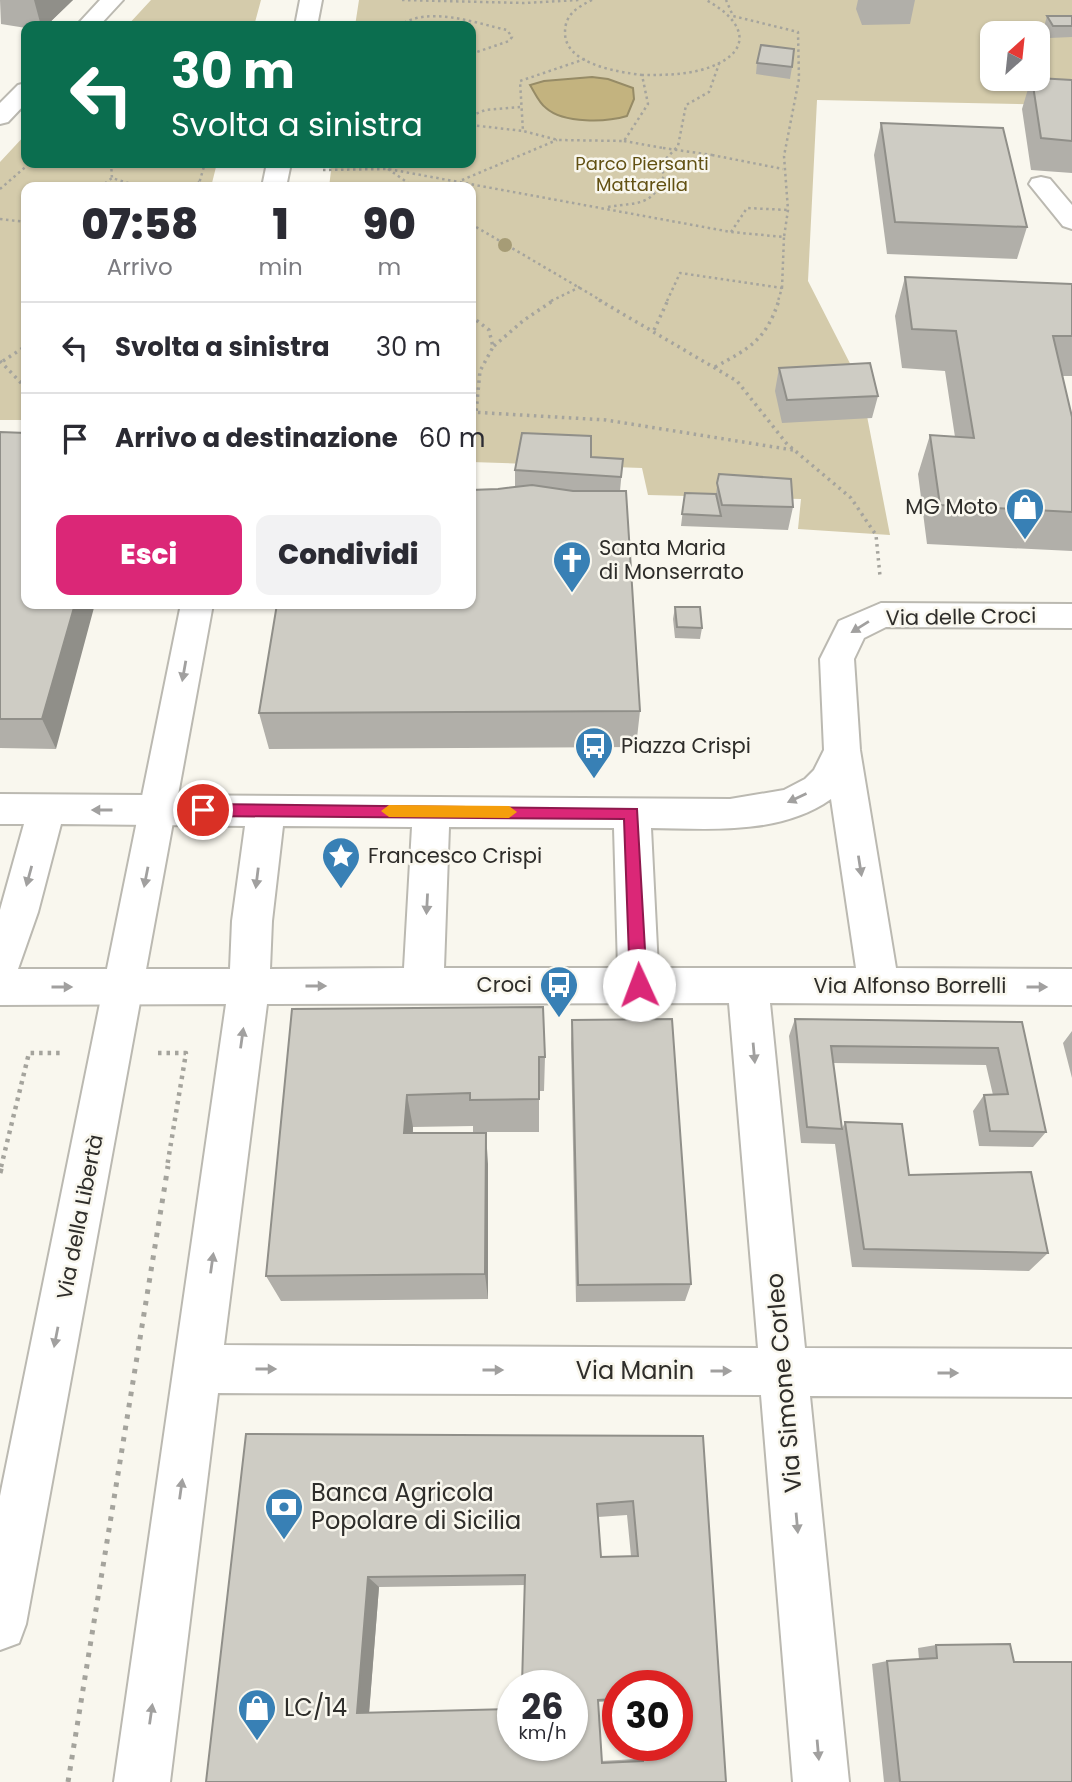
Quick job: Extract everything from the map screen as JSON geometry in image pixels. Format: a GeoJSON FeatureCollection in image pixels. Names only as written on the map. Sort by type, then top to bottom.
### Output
{"type":"FeatureCollection","features":[{"type":"Feature","properties":{"kind":"street"},"geometry":{"type":"LineString","coordinates":[[92,21],[112,0]]}},
{"type":"Feature","properties":{"kind":"street"},"geometry":{"type":"LineString","coordinates":[[307,21],[311,0]]}},
{"type":"Feature","properties":{"kind":"street"},"geometry":{"type":"LineString","coordinates":[[0,117],[21,95]]}},
{"type":"Feature","properties":{"kind":"street"},"geometry":{"type":"LineString","coordinates":[[1041,184],[1072,221]]}},
{"type":"Feature","properties":{"kind":"street","name":"Via della Libertà"},"geometry":{"type":"LineString","coordinates":[[0,1625],[196,609]]}},
{"type":"Feature","properties":{"kind":"street","name":"Via delle Croci"},"geometry":{"type":"LineString","coordinates":[[879,986],[842,750],[836,659],[851,630],[881,615],[1072,616]]}},
{"type":"Feature","properties":{"kind":"street"},"geometry":{"type":"LineString","coordinates":[[0,809],[730,814],[766,810],[801,799],[826,780],[842,750]]}},
{"type":"Feature","properties":{"kind":"street"},"geometry":{"type":"LineString","coordinates":[[0,967],[19,912],[46,810]]}},
{"type":"Feature","properties":{"kind":"street"},"geometry":{"type":"LineString","coordinates":[[142,1782],[249,987],[252,921],[265,810]]}},
{"type":"Feature","properties":{"kind":"street"},"geometry":{"type":"LineString","coordinates":[[423,986],[431,811]]}},
{"type":"Feature","properties":{"kind":"street"},"geometry":{"type":"LineString","coordinates":[[632,813],[639,985]]}},
{"type":"Feature","properties":{"kind":"street","name":"Via Simone Corleo"},"geometry":{"type":"LineString","coordinates":[[748,985],[821,1782]]}},
{"type":"Feature","properties":{"kind":"street","name":"Via Alfonso Borrelli"},"geometry":{"type":"LineString","coordinates":[[0,987],[1072,987]]}},
{"type":"Feature","properties":{"kind":"street","name":"Via Manin"},"geometry":{"type":"LineString","coordinates":[[197,1369],[1072,1373]]}},
{"type":"Feature","properties":{"kind":"path"},"geometry":{"type":"LineString","coordinates":[[402,0],[579,0]]}},
{"type":"Feature","properties":{"kind":"path"},"geometry":{"type":"LineString","coordinates":[[593,0],[576,9],[565,21],[563,34],[570,48],[585,59],[611,70],[642,75],[684,74],[719,63],[737,50],[742,38],[740,26],[726,0]]}},
{"type":"Feature","properties":{"kind":"path"},"geometry":{"type":"LineString","coordinates":[[706,0],[733,16],[798,32],[802,54],[797,92],[785,141],[783,169],[788,210],[782,288],[771,327],[759,343],[715,367]]}},
{"type":"Feature","properties":{"kind":"path"},"geometry":{"type":"LineString","coordinates":[[406,21],[412,17],[433,16],[460,21]]}},
{"type":"Feature","properties":{"kind":"path"},"geometry":{"type":"LineString","coordinates":[[476,24],[508,30],[512,37],[509,41],[476,52]]}},
{"type":"Feature","properties":{"kind":"path"},"geometry":{"type":"LineString","coordinates":[[523,131],[520,81],[585,59]]}},
{"type":"Feature","properties":{"kind":"path"},"geometry":{"type":"LineString","coordinates":[[605,208],[647,200],[658,192],[664,175],[660,165],[674,156],[680,144],[687,104],[709,92],[719,63]]}},
{"type":"Feature","properties":{"kind":"path"},"geometry":{"type":"LineString","coordinates":[[624,141],[648,104],[642,75]]}},
{"type":"Feature","properties":{"kind":"path"},"geometry":{"type":"LineString","coordinates":[[476,114],[485,110],[520,107]]}},
{"type":"Feature","properties":{"kind":"path"},"geometry":{"type":"LineString","coordinates":[[476,126],[523,131],[558,139],[624,141],[783,169]]}},
{"type":"Feature","properties":{"kind":"path"},"geometry":{"type":"LineString","coordinates":[[459,181],[558,139]]}},
{"type":"Feature","properties":{"kind":"path"},"geometry":{"type":"LineString","coordinates":[[0,189],[24,168]]}},
{"type":"Feature","properties":{"kind":"path"},"geometry":{"type":"LineString","coordinates":[[111,168],[112,178]]}},
{"type":"Feature","properties":{"kind":"path"},"geometry":{"type":"LineString","coordinates":[[199,182],[203,168]]}},
{"type":"Feature","properties":{"kind":"path"},"geometry":{"type":"LineString","coordinates":[[323,170],[388,169],[464,182]]}},
{"type":"Feature","properties":{"kind":"path"},"geometry":{"type":"LineString","coordinates":[[388,169],[407,182]]}},
{"type":"Feature","properties":{"kind":"path"},"geometry":{"type":"LineString","coordinates":[[107,182],[112,178]]}},
{"type":"Feature","properties":{"kind":"path"},"geometry":{"type":"LineString","coordinates":[[112,178],[125,182]]}},
{"type":"Feature","properties":{"kind":"path"},"geometry":{"type":"LineString","coordinates":[[476,184],[731,232],[784,237]]}},
{"type":"Feature","properties":{"kind":"path"},"geometry":{"type":"LineString","coordinates":[[731,232],[747,208],[788,210]]}},
{"type":"Feature","properties":{"kind":"path"},"geometry":{"type":"LineString","coordinates":[[0,219],[21,221]]}},
{"type":"Feature","properties":{"kind":"path"},"geometry":{"type":"LineString","coordinates":[[476,227],[737,381],[796,451],[850,498],[876,534],[881,586]]}},
{"type":"Feature","properties":{"kind":"path"},"geometry":{"type":"LineString","coordinates":[[654,330],[680,273],[782,288]]}},
{"type":"Feature","properties":{"kind":"path"},"geometry":{"type":"LineString","coordinates":[[476,395],[480,371],[493,347],[520,320],[558,296],[580,287]]}},
{"type":"Feature","properties":{"kind":"path"},"geometry":{"type":"LineString","coordinates":[[476,320],[489,330],[493,347]]}},
{"type":"Feature","properties":{"kind":"path"},"geometry":{"type":"LineString","coordinates":[[21,349],[1,361],[21,383]]}},
{"type":"Feature","properties":{"kind":"path"},"geometry":{"type":"LineString","coordinates":[[476,413],[606,420],[768,444],[796,451]]}},
{"type":"Feature","properties":{"kind":"path"},"geometry":{"type":"LineString","coordinates":[[0,1173],[29,1053]]}},
{"type":"Feature","properties":{"kind":"path"},"geometry":{"type":"LineString","coordinates":[[68,1782],[186,1054]]}},
{"type":"Feature","properties":{"kind":"green space"},"geometry":{"type":"Polygon","coordinates":[[[151,0],[261,0],[255,21],[132,21],[151,0]]]}},
{"type":"Feature","properties":{"kind":"green space","name":"Parco Piersanti Mattarella"},"geometry":{"type":"Polygon","coordinates":[[[359,0],[1072,0],[1072,105],[817,100],[808,281],[861,385],[890,535],[798,529],[801,499],[648,495],[642,468],[476,462],[476,182],[330,182],[331,168],[476,168],[476,21],[356,21],[359,0]]]}},
{"type":"Feature","properties":{"kind":"green space"},"geometry":{"type":"Polygon","coordinates":[[[21,139],[21,168],[216,168],[212,182],[21,182],[21,420],[0,420],[0,162],[21,139]]]}},
{"type":"Feature","properties":{"kind":"shaded area"},"geometry":{"type":"Polygon","coordinates":[[[592,77],[608,79],[633,88],[634,99],[627,116],[608,120],[563,117],[544,106],[530,85],[544,81],[592,77]]]}},
{"type":"Feature","properties":{"kind":"building"},"geometry":{"type":"Polygon","coordinates":[[[1047,16],[1072,16],[1072,26],[1053,26],[1047,16]]]}},
{"type":"Feature","properties":{"kind":"building"},"geometry":{"type":"Polygon","coordinates":[[[761,45],[794,49],[792,67],[757,63],[761,45]]]}},
{"type":"Feature","properties":{"kind":"building"},"geometry":{"type":"Polygon","coordinates":[[[1050,79],[1072,80],[1072,141],[1041,138],[1034,91],[1050,91],[1050,79]]]}},
{"type":"Feature","properties":{"kind":"building"},"geometry":{"type":"Polygon","coordinates":[[[881,123],[1003,128],[1027,227],[895,222],[881,123]]]}},
{"type":"Feature","properties":{"kind":"building"},"geometry":{"type":"Polygon","coordinates":[[[905,277],[1072,284],[1072,336],[1053,336],[1072,417],[1072,512],[940,505],[930,435],[974,438],[956,331],[912,329],[905,277]]]}},
{"type":"Feature","properties":{"kind":"building"},"geometry":{"type":"Polygon","coordinates":[[[870,363],[878,396],[787,400],[779,368],[870,363]]]}},
{"type":"Feature","properties":{"kind":"building"},"geometry":{"type":"Polygon","coordinates":[[[0,432],[21,433],[21,609],[74,609],[42,719],[0,719],[0,432]]]}},
{"type":"Feature","properties":{"kind":"building"},"geometry":{"type":"Polygon","coordinates":[[[522,433],[591,436],[591,457],[623,459],[621,477],[515,470],[522,433]]]}},
{"type":"Feature","properties":{"kind":"building"},"geometry":{"type":"Polygon","coordinates":[[[719,474],[791,479],[793,507],[722,505],[717,483],[719,474]]]}},
{"type":"Feature","properties":{"kind":"building"},"geometry":{"type":"Polygon","coordinates":[[[532,485],[573,491],[626,491],[640,711],[259,713],[276,609],[476,609],[476,490],[532,485]]]}},
{"type":"Feature","properties":{"kind":"building"},"geometry":{"type":"Polygon","coordinates":[[[685,493],[716,494],[721,516],[682,514],[685,493]]]}},
{"type":"Feature","properties":{"kind":"building"},"geometry":{"type":"Polygon","coordinates":[[[675,607],[700,607],[702,628],[677,627],[675,607]]]}},
{"type":"Feature","properties":{"kind":"building"},"geometry":{"type":"Polygon","coordinates":[[[543,1007],[545,1057],[539,1057],[539,1099],[470,1100],[470,1093],[407,1095],[404,1133],[486,1133],[485,1274],[266,1276],[292,1009],[543,1007]]]}},
{"type":"Feature","properties":{"kind":"building"},"geometry":{"type":"Polygon","coordinates":[[[672,1019],[691,1284],[578,1285],[572,1020],[672,1019]]]}},
{"type":"Feature","properties":{"kind":"building"},"geometry":{"type":"Polygon","coordinates":[[[795,1019],[1022,1022],[1046,1132],[990,1131],[984,1095],[1008,1094],[998,1048],[831,1046],[842,1129],[807,1127],[795,1019]]]}},
{"type":"Feature","properties":{"kind":"building"},"geometry":{"type":"Polygon","coordinates":[[[845,1122],[902,1124],[909,1175],[1031,1172],[1048,1253],[864,1249],[845,1122]]]}},
{"type":"Feature","properties":{"kind":"building"},"geometry":{"type":"Polygon","coordinates":[[[246,1434],[703,1436],[726,1782],[206,1782],[246,1434]],[[633,1501],[597,1504],[601,1557],[638,1556],[633,1501]],[[525,1575],[368,1577],[357,1713],[497,1709],[497,1761],[588,1761],[588,1670],[522,1670],[525,1575]]]}},
{"type":"Feature","properties":{"kind":"building"},"geometry":{"type":"Polygon","coordinates":[[[1010,1644],[1014,1662],[1072,1662],[1072,1782],[900,1782],[887,1661],[937,1658],[936,1645],[1010,1644]]]}},
{"type":"Feature","properties":{"kind":"slow traffic"},"geometry":{"type":"LineString","coordinates":[[389,811],[509,812]]}},
{"type":"Feature","properties":{"kind":"place","name":"MG Moto"},"geometry":{"type":"Point","coordinates":[1025,541]}},
{"type":"Feature","properties":{"kind":"place","name":"Santa Maria di Monserrato"},"geometry":{"type":"Point","coordinates":[572,594]}},
{"type":"Feature","properties":{"kind":"place","name":"Piazza Crispi"},"geometry":{"type":"Point","coordinates":[594,780]}},
{"type":"Feature","properties":{"kind":"place","name":"Francesco Crispi"},"geometry":{"type":"Point","coordinates":[341,890]}},
{"type":"Feature","properties":{"kind":"place","name":"Croci"},"geometry":{"type":"Point","coordinates":[559,1019]}},
{"type":"Feature","properties":{"kind":"place","name":"Banca Agricola Popolare di Sicilia"},"geometry":{"type":"Point","coordinates":[284,1541]}},
{"type":"Feature","properties":{"kind":"place","name":"LC/14"},"geometry":{"type":"Point","coordinates":[257,1742]}},
{"type":"Feature","properties":{"kind":"route"},"geometry":{"type":"LineString","coordinates":[[203,810],[632,813],[639,985]]}}]}
